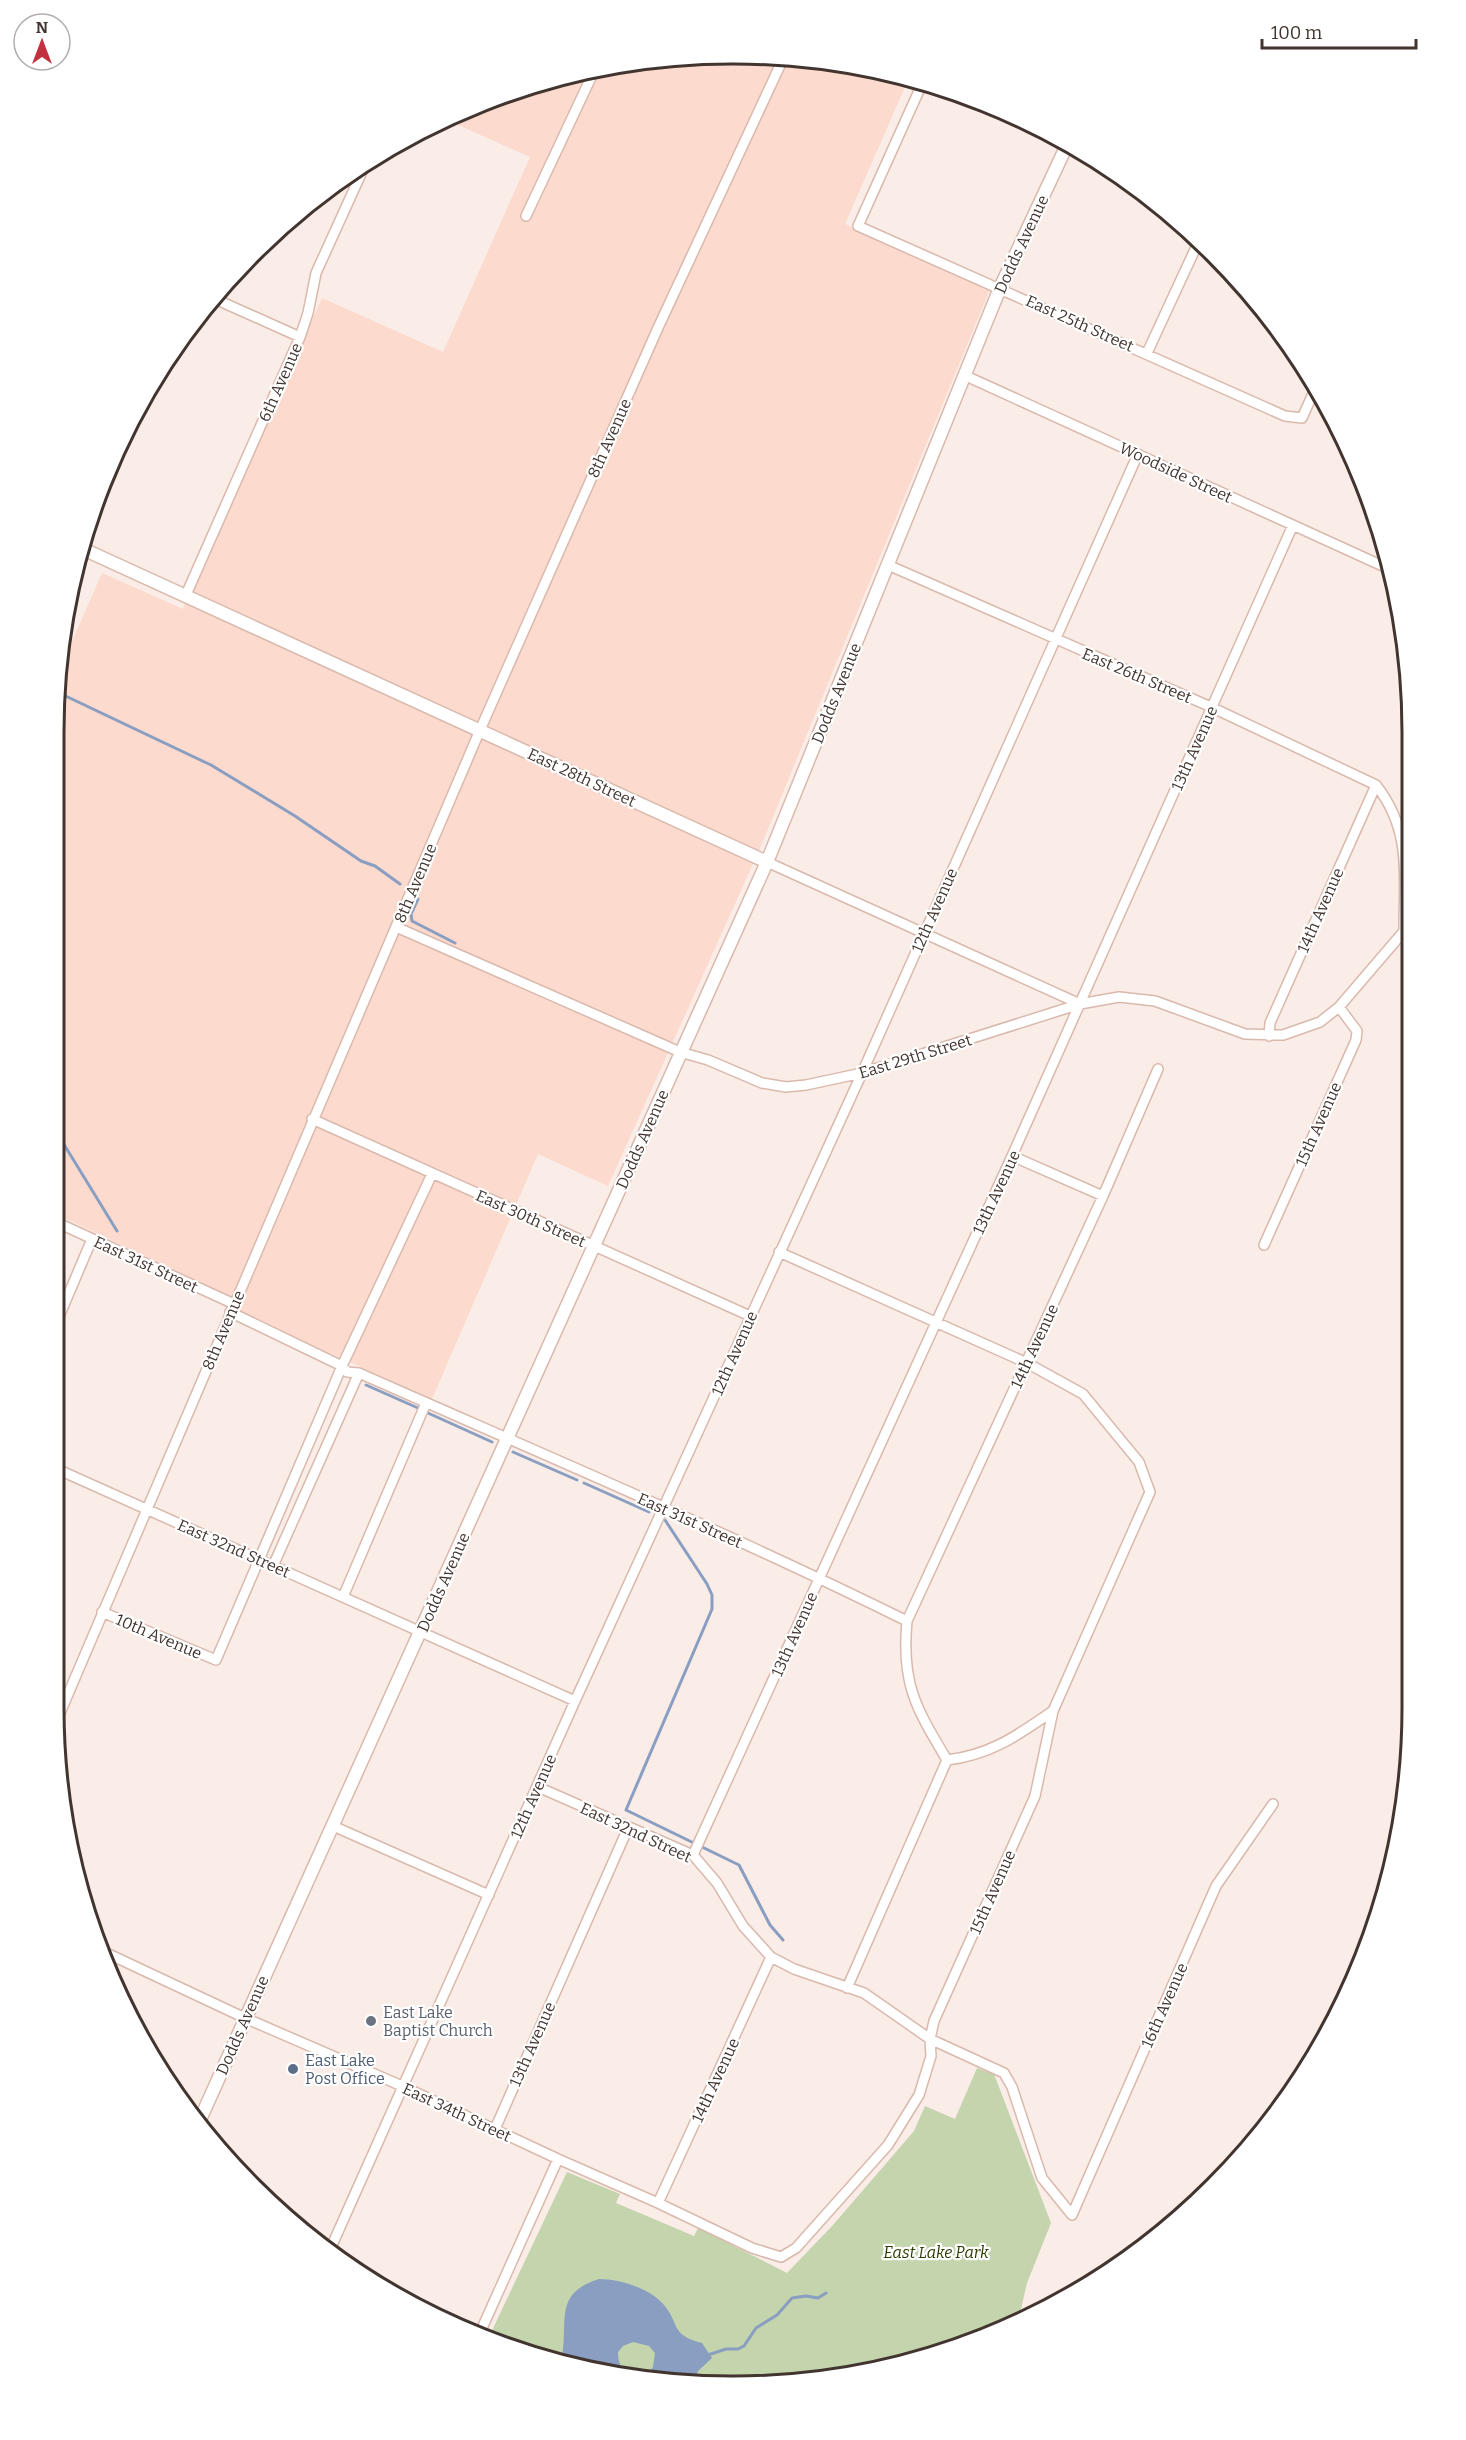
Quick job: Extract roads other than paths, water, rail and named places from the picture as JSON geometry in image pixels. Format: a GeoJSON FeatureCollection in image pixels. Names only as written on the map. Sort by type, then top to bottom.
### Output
{"type":"FeatureCollection","features":[{"type":"Feature","properties":{"kind":"street","name":"8th Avenue"},"geometry":{"type":"LineString","coordinates":[[64,1703],[480,730],[657,330],[780,66]]}},
{"type":"Feature","properties":{"kind":"street"},"geometry":{"type":"LineString","coordinates":[[526,216],[590,80]]}},
{"type":"Feature","properties":{"kind":"street","name":"East 25th Street"},"geometry":{"type":"LineString","coordinates":[[919,91],[858,226],[1286,416],[1302,418],[1311,398]]}},
{"type":"Feature","properties":{"kind":"street","name":"Dodds Avenue"},"geometry":{"type":"LineString","coordinates":[[203,2114],[767,862],[1000,288],[1064,152]]}},
{"type":"Feature","properties":{"kind":"street","name":"6th Avenue"},"geometry":{"type":"LineString","coordinates":[[185,597],[300,337],[308,313],[316,273],[358,180]]}},
{"type":"Feature","properties":{"kind":"street"},"geometry":{"type":"LineString","coordinates":[[1147,353],[1195,250]]}},
{"type":"Feature","properties":{"kind":"street"},"geometry":{"type":"LineString","coordinates":[[222,302],[300,337]]}},
{"type":"Feature","properties":{"kind":"street","name":"Woodside Street"},"geometry":{"type":"LineString","coordinates":[[966,376],[1380,565]]}},
{"type":"Feature","properties":{"kind":"street","name":"12th Avenue"},"geometry":{"type":"LineString","coordinates":[[333,2242],[575,1701],[862,1073],[1138,454]]}},
{"type":"Feature","properties":{"kind":"street","name":"13th Avenue"},"geometry":{"type":"LineString","coordinates":[[693,1855],[1012,1156],[1293,525]]}},
{"type":"Feature","properties":{"kind":"street","name":"East 28th Street"},"geometry":{"type":"LineString","coordinates":[[89,552],[1080,1004]]}},
{"type":"Feature","properties":{"kind":"street","name":"East 26th Street"},"geometry":{"type":"LineString","coordinates":[[888,565],[1211,707],[1376,785]]}},
{"type":"Feature","properties":{"kind":"street"},"geometry":{"type":"LineString","coordinates":[[1376,785],[1389,802],[1402,839]]}},
{"type":"Feature","properties":{"kind":"street","name":"14th Avenue"},"geometry":{"type":"LineString","coordinates":[[1269,1036],[1270,1023],[1376,785]]}},
{"type":"Feature","properties":{"kind":"street","name":"East 29th Street"},"geometry":{"type":"LineString","coordinates":[[396,927],[680,1052],[708,1060],[762,1083],[786,1086],[806,1085],[862,1073],[1080,1004],[1119,997],[1155,1001],[1245,1034],[1283,1035],[1320,1022],[1339,1007],[1402,933]]}},
{"type":"Feature","properties":{"kind":"street","name":"15th Avenue"},"geometry":{"type":"LineString","coordinates":[[1264,1245],[1356,1040],[1357,1031],[1339,1007]]}},
{"type":"Feature","properties":{"kind":"street","name":"14th Avenue"},"geometry":{"type":"LineString","coordinates":[[907,1621],[1103,1196],[1158,1069]]}},
{"type":"Feature","properties":{"kind":"street","name":"East 30th Street"},"geometry":{"type":"LineString","coordinates":[[312,1119],[750,1316]]}},
{"type":"Feature","properties":{"kind":"street"},"geometry":{"type":"LineString","coordinates":[[1012,1156],[1103,1196]]}},
{"type":"Feature","properties":{"kind":"street"},"geometry":{"type":"LineString","coordinates":[[260,1560],[342,1366],[432,1174]]}},
{"type":"Feature","properties":{"kind":"street","name":"East 31st Street"},"geometry":{"type":"LineString","coordinates":[[64,1226],[232,1308],[342,1366],[347,1372],[359,1373],[507,1438],[819,1578],[907,1621]]}},
{"type":"Feature","properties":{"kind":"street"},"geometry":{"type":"LineString","coordinates":[[64,1305],[92,1239]]}},
{"type":"Feature","properties":{"kind":"street"},"geometry":{"type":"LineString","coordinates":[[779,1252],[1027,1363]]}},
{"type":"Feature","properties":{"kind":"street","name":"15th Avenue"},"geometry":{"type":"LineString","coordinates":[[780,2258],[796,2248],[888,2145],[919,2096],[931,2056],[930,2039],[934,2021],[1035,1796],[1053,1711],[1150,1492],[1139,1462],[1083,1394],[1027,1363]]}},
{"type":"Feature","properties":{"kind":"street"},"geometry":{"type":"LineString","coordinates":[[273,1566],[359,1373]]}},
{"type":"Feature","properties":{"kind":"street"},"geometry":{"type":"LineString","coordinates":[[343,1597],[426,1403]]}},
{"type":"Feature","properties":{"kind":"street","name":"East 32nd Street"},"geometry":{"type":"LineString","coordinates":[[64,1473],[575,1701]]}},
{"type":"Feature","properties":{"kind":"street","name":"10th Avenue"},"geometry":{"type":"LineString","coordinates":[[102,1612],[216,1660],[260,1560]]}},
{"type":"Feature","properties":{"kind":"street"},"geometry":{"type":"LineString","coordinates":[[907,1621],[904,1652],[909,1685],[922,1719],[947,1760]]}},
{"type":"Feature","properties":{"kind":"street"},"geometry":{"type":"LineString","coordinates":[[947,1760],[971,1757],[1013,1738],[1053,1711]]}},
{"type":"Feature","properties":{"kind":"street"},"geometry":{"type":"LineString","coordinates":[[847,1988],[947,1760]]}},
{"type":"Feature","properties":{"kind":"street","name":"East 32nd Street"},"geometry":{"type":"LineString","coordinates":[[538,1787],[693,1855],[717,1883],[743,1926],[771,1957],[794,1969],[864,1993],[930,2039],[1004,2073],[1012,2086],[1042,2178],[1072,2215]]}},
{"type":"Feature","properties":{"kind":"street","name":"16th Avenue"},"geometry":{"type":"LineString","coordinates":[[1072,2215],[1216,1886],[1273,1804]]}},
{"type":"Feature","properties":{"kind":"street"},"geometry":{"type":"LineString","coordinates":[[333,1826],[489,1894]]}},
{"type":"Feature","properties":{"kind":"street","name":"13th Avenue"},"geometry":{"type":"LineString","coordinates":[[495,2129],[628,1828]]}},
{"type":"Feature","properties":{"kind":"street","name":"East 34th Street"},"geometry":{"type":"LineString","coordinates":[[112,1956],[245,2018],[402,2086],[752,2248],[780,2258]]}},
{"type":"Feature","properties":{"kind":"street","name":"14th Avenue"},"geometry":{"type":"LineString","coordinates":[[658,2203],[771,1957]]}},
{"type":"Feature","properties":{"kind":"street"},"geometry":{"type":"LineString","coordinates":[[483,2327],[558,2159]]}},
{"type":"Feature","properties":{"kind":"water"},"geometry":{"type":"Polygon","coordinates":[[[599,2279],[625,2283],[643,2289],[664,2305],[680,2332],[702,2343],[712,2358],[697,2374],[651,2370],[655,2353],[649,2346],[633,2342],[623,2346],[618,2352],[622,2366],[562,2353],[565,2311],[574,2293],[584,2285],[599,2279]]]}},
{"type":"Feature","properties":{"kind":"waterway"},"geometry":{"type":"LineString","coordinates":[[66,696],[211,765],[295,816],[361,861],[375,866],[400,884]]}},
{"type":"Feature","properties":{"kind":"waterway"},"geometry":{"type":"LineString","coordinates":[[418,899],[411,914],[412,921],[455,943]]}},
{"type":"Feature","properties":{"kind":"waterway"},"geometry":{"type":"LineString","coordinates":[[64,1144],[117,1231]]}},
{"type":"Feature","properties":{"kind":"waterway"},"geometry":{"type":"LineString","coordinates":[[366,1385],[418,1408]]}},
{"type":"Feature","properties":{"kind":"waterway"},"geometry":{"type":"LineString","coordinates":[[428,1413],[492,1442]]}},
{"type":"Feature","properties":{"kind":"waterway"},"geometry":{"type":"LineString","coordinates":[[513,1452],[577,1480]]}},
{"type":"Feature","properties":{"kind":"waterway"},"geometry":{"type":"LineString","coordinates":[[584,1483],[649,1512]]}},
{"type":"Feature","properties":{"kind":"waterway"},"geometry":{"type":"LineString","coordinates":[[665,1520],[707,1584],[712,1595],[712,1609],[626,1810],[739,1865],[770,1925],[783,1940]]}},
{"type":"Feature","properties":{"kind":"waterway"},"geometry":{"type":"LineString","coordinates":[[708,2355],[744,2346],[756,2328],[777,2315],[792,2298],[806,2296],[818,2298],[826,2293]]}},
{"type":"Feature","properties":{"kind":"place","name":"East Lake Baptist Church"},"geometry":{"type":"Point","coordinates":[371,2021]}},
{"type":"Feature","properties":{"kind":"place","name":"East Lake Post Office"},"geometry":{"type":"Point","coordinates":[293,2069]}},
{"type":"Feature","properties":{"kind":"park label","name":"East Lake Park"},"geometry":{"type":"Point","coordinates":[936,2252]}}]}
